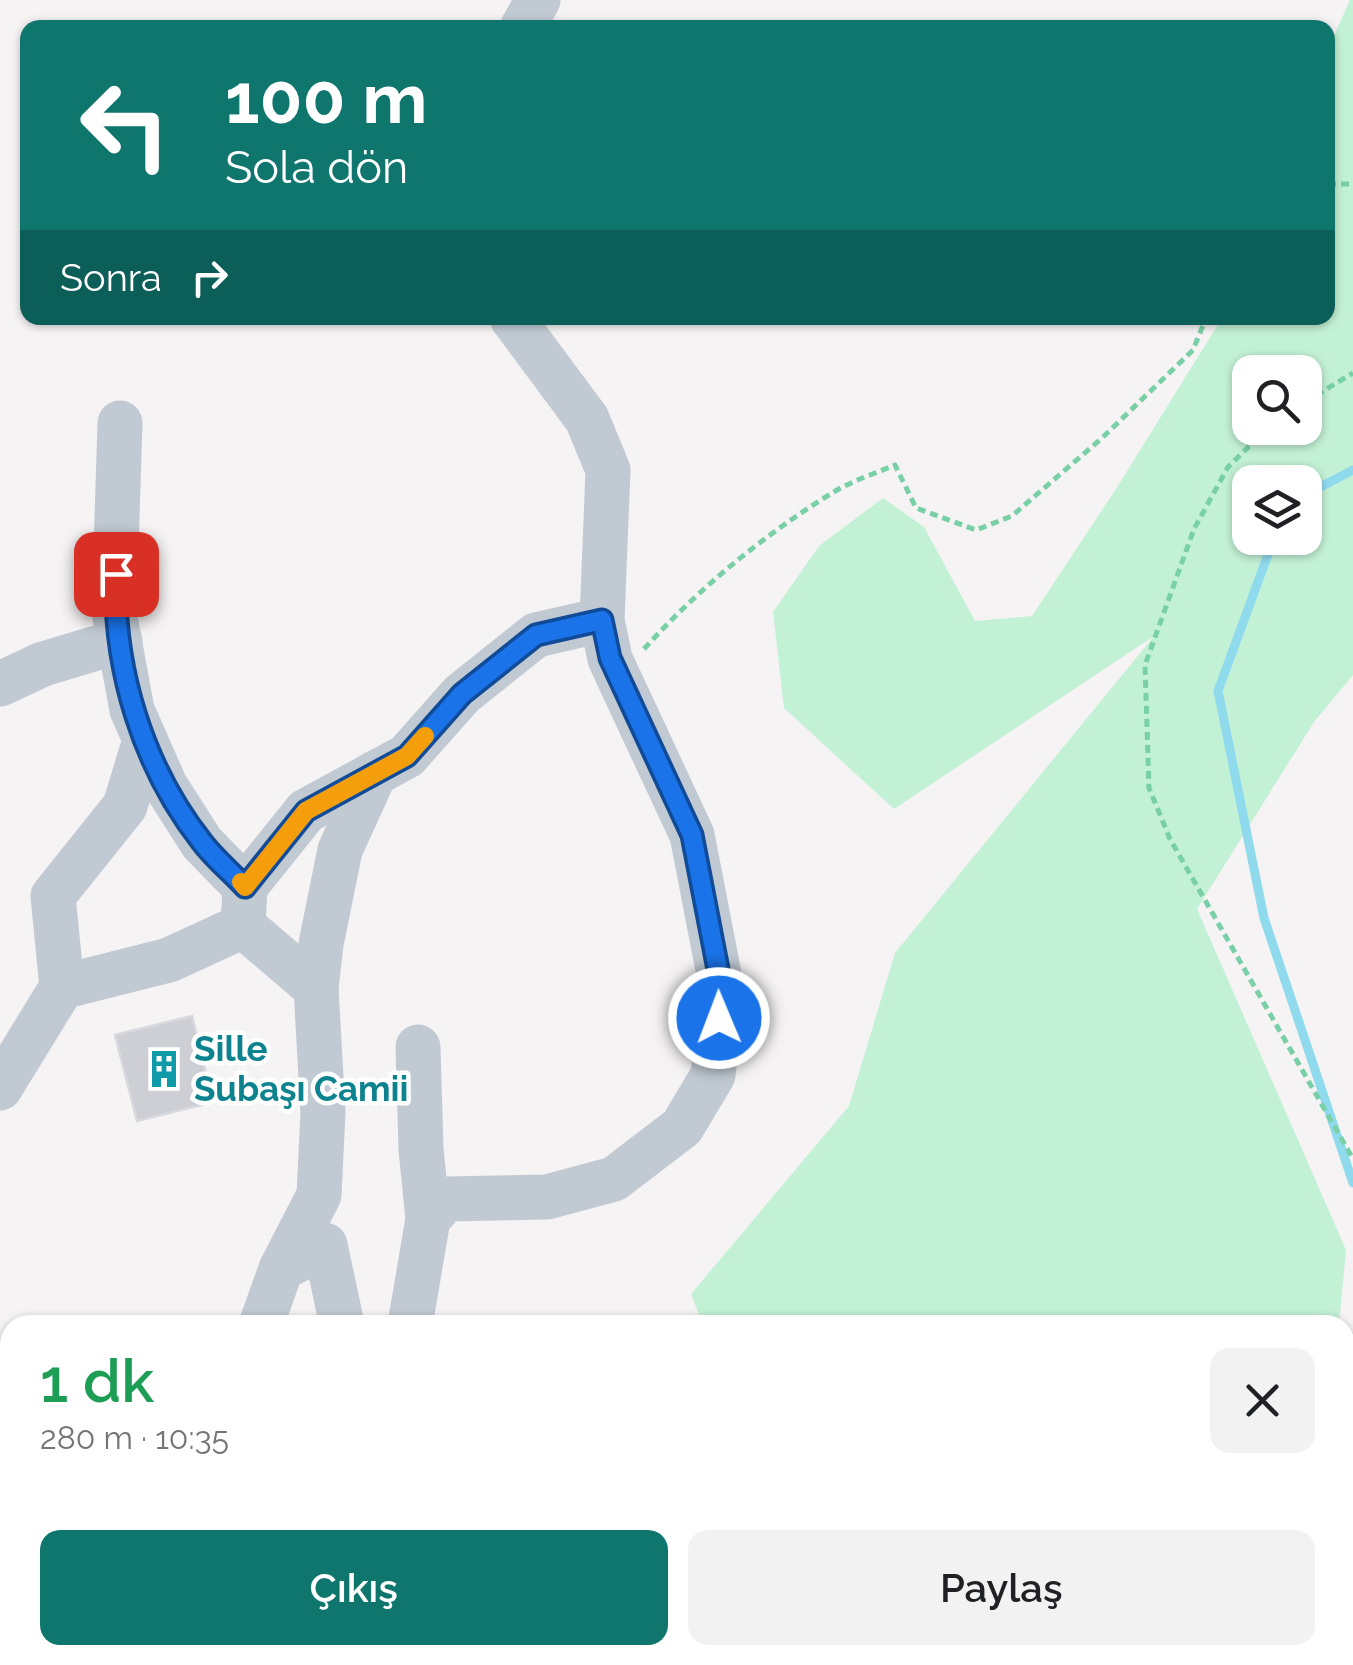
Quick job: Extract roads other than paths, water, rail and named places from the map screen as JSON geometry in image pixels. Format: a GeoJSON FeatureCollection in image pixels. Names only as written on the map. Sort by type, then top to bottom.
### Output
{"type":"FeatureCollection","features":[{"type":"Feature","properties":{"kind":"street"},"geometry":{"type":"LineString","coordinates":[[428,1219],[446,1199],[547,1198],[614,1179],[682,1127],[713,1075],[722,990],[692,835],[610,658],[602,620],[608,470],[587,419],[517,325]]}},
{"type":"Feature","properties":{"kind":"street"},"geometry":{"type":"LineString","coordinates":[[120,423],[114,612],[132,710],[165,785],[202,844],[244,906],[316,988]]}},
{"type":"Feature","properties":{"kind":"street"},"geometry":{"type":"LineString","coordinates":[[62,987],[169,960],[244,906],[306,811],[407,756],[462,694],[536,635],[602,620]]}},
{"type":"Feature","properties":{"kind":"street"},"geometry":{"type":"LineString","coordinates":[[0,684],[44,664],[120,641]]}},
{"type":"Feature","properties":{"kind":"street"},"geometry":{"type":"LineString","coordinates":[[0,1088],[62,987],[54,896],[125,806],[145,740]]}},
{"type":"Feature","properties":{"kind":"street"},"geometry":{"type":"LineString","coordinates":[[265,1315],[281,1269],[319,1195],[323,1112],[316,988],[321,944],[340,850],[375,773]]}},
{"type":"Feature","properties":{"kind":"street"},"geometry":{"type":"LineString","coordinates":[[412,1315],[428,1219],[418,1047]]}},
{"type":"Feature","properties":{"kind":"street"},"geometry":{"type":"LineString","coordinates":[[281,1269],[326,1245],[340,1315]]}},
{"type":"Feature","properties":{"kind":"waterway"},"geometry":{"type":"LineString","coordinates":[[1322,486],[1353,470]]}},
{"type":"Feature","properties":{"kind":"waterway"},"geometry":{"type":"LineString","coordinates":[[1268,555],[1218,691],[1264,918],[1353,1183]]}},
{"type":"Feature","properties":{"kind":"place","name":"Sille Subaşı Camii"},"geometry":{"type":"Point","coordinates":[164,1069]}}]}
